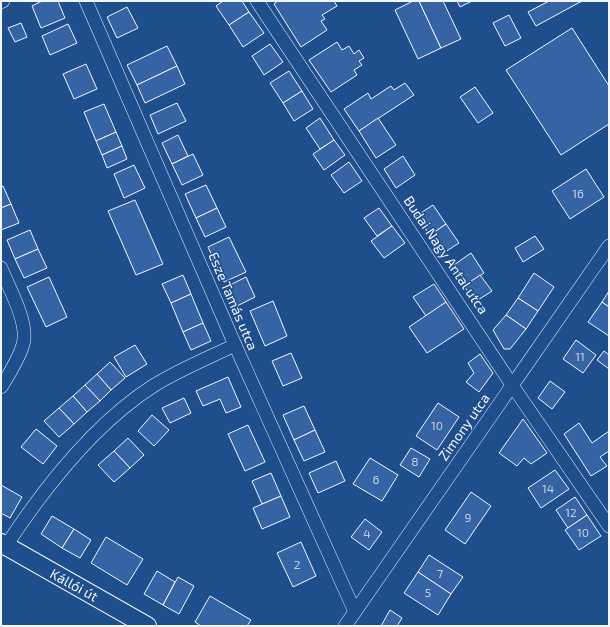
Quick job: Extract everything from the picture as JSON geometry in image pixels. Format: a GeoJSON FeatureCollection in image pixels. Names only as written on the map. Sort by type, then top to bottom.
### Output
{"type":"FeatureCollection","features":[{"type":"Feature","properties":{"kind":"main road","name":"Kállói út"},"geometry":{"type":"LineString","coordinates":[[4,545],[147,626]]}},
{"type":"Feature","properties":{"kind":"street","name":"Esze Tamás utca"},"geometry":{"type":"LineString","coordinates":[[86,1],[235,344],[355,612]]}},
{"type":"Feature","properties":{"kind":"street","name":"Budai Nagy Antal utca"},"geometry":{"type":"LineString","coordinates":[[257,1],[512,385],[566,460],[609,526]]}},
{"type":"Feature","properties":{"kind":"street","name":"Zimony utca"},"geometry":{"type":"LineString","coordinates":[[345,626],[609,246]]}},
{"type":"Feature","properties":{"kind":"street"},"geometry":{"type":"LineString","coordinates":[[1,268],[21,319],[24,340],[12,370],[1,387]]}},
{"type":"Feature","properties":{"kind":"street"},"geometry":{"type":"LineString","coordinates":[[4,545],[64,468],[111,418],[154,386],[235,344]]}},
{"type":"Feature","properties":{"kind":"building"},"geometry":{"type":"Polygon","coordinates":[[[42,1],[58,1],[65,18],[41,28],[32,6],[42,1]]]}},
{"type":"Feature","properties":{"kind":"building"},"geometry":{"type":"Polygon","coordinates":[[[223,1],[242,1],[249,12],[229,25],[216,6],[223,1]]]}},
{"type":"Feature","properties":{"kind":"building"},"geometry":{"type":"Polygon","coordinates":[[[278,1],[334,1],[337,6],[322,15],[325,19],[321,21],[327,30],[301,47],[274,4],[278,1]]]}},
{"type":"Feature","properties":{"kind":"building"},"geometry":{"type":"Polygon","coordinates":[[[413,1],[419,1],[441,48],[418,59],[395,10],[413,1]]]}},
{"type":"Feature","properties":{"kind":"building"},"geometry":{"type":"Polygon","coordinates":[[[419,1],[443,1],[461,39],[441,48],[419,1]]]}},
{"type":"Feature","properties":{"kind":"building"},"geometry":{"type":"Polygon","coordinates":[[[457,1],[472,1],[460,7],[457,1]]]}},
{"type":"Feature","properties":{"kind":"building"},"geometry":{"type":"Polygon","coordinates":[[[549,1],[582,1],[536,26],[528,12],[549,1]]]}},
{"type":"Feature","properties":{"kind":"building"},"geometry":{"type":"Polygon","coordinates":[[[127,7],[138,28],[117,38],[107,17],[127,7]]]}},
{"type":"Feature","properties":{"kind":"building"},"geometry":{"type":"Polygon","coordinates":[[[249,12],[264,33],[243,47],[229,25],[249,12]]]}},
{"type":"Feature","properties":{"kind":"building"},"geometry":{"type":"Polygon","coordinates":[[[509,15],[521,38],[505,46],[493,23],[509,15]]]}},
{"type":"Feature","properties":{"kind":"building"},"geometry":{"type":"Polygon","coordinates":[[[21,23],[27,37],[15,42],[8,28],[21,23]]]}},
{"type":"Feature","properties":{"kind":"building"},"geometry":{"type":"Polygon","coordinates":[[[68,24],[77,43],[50,55],[42,36],[68,24]]]}},
{"type":"Feature","properties":{"kind":"building"},"geometry":{"type":"Polygon","coordinates":[[[572,28],[609,86],[609,124],[561,155],[506,70],[572,28]]]}},
{"type":"Feature","properties":{"kind":"building"},"geometry":{"type":"Polygon","coordinates":[[[337,42],[342,50],[349,46],[354,54],[359,50],[364,58],[359,61],[362,65],[354,70],[357,75],[331,92],[309,60],[337,42]]]}},
{"type":"Feature","properties":{"kind":"building"},"geometry":{"type":"Polygon","coordinates":[[[270,44],[283,62],[264,75],[252,56],[270,44]]]}},
{"type":"Feature","properties":{"kind":"building"},"geometry":{"type":"Polygon","coordinates":[[[167,46],[177,66],[137,85],[127,65],[167,46]]]}},
{"type":"Feature","properties":{"kind":"building"},"geometry":{"type":"Polygon","coordinates":[[[86,64],[97,89],[74,99],[63,74],[86,64]]]}},
{"type":"Feature","properties":{"kind":"building"},"geometry":{"type":"Polygon","coordinates":[[[177,66],[185,84],[145,103],[137,85],[177,66]]]}},
{"type":"Feature","properties":{"kind":"building"},"geometry":{"type":"Polygon","coordinates":[[[289,71],[302,91],[283,103],[270,83],[289,71]]]}},
{"type":"Feature","properties":{"kind":"building"},"geometry":{"type":"Polygon","coordinates":[[[405,83],[414,95],[359,131],[344,109],[368,93],[371,99],[391,86],[394,90],[405,83]]]}},
{"type":"Feature","properties":{"kind":"building"},"geometry":{"type":"Polygon","coordinates":[[[475,87],[493,113],[478,123],[460,97],[475,87]]]}},
{"type":"Feature","properties":{"kind":"building"},"geometry":{"type":"Polygon","coordinates":[[[302,91],[313,109],[294,121],[283,103],[302,91]]]}},
{"type":"Feature","properties":{"kind":"building"},"geometry":{"type":"Polygon","coordinates":[[[177,103],[186,121],[158,134],[150,115],[177,103]]]}},
{"type":"Feature","properties":{"kind":"building"},"geometry":{"type":"Polygon","coordinates":[[[104,104],[116,132],[96,141],[84,112],[104,104]]]}},
{"type":"Feature","properties":{"kind":"building"},"geometry":{"type":"Polygon","coordinates":[[[320,118],[334,140],[320,149],[306,128],[320,118]]]}},
{"type":"Feature","properties":{"kind":"building"},"geometry":{"type":"Polygon","coordinates":[[[378,118],[396,145],[376,158],[359,131],[378,118]]]}},
{"type":"Feature","properties":{"kind":"building"},"geometry":{"type":"Polygon","coordinates":[[[116,132],[122,146],[102,155],[96,141],[116,132]]]}},
{"type":"Feature","properties":{"kind":"building"},"geometry":{"type":"Polygon","coordinates":[[[178,135],[188,156],[172,164],[162,143],[178,135]]]}},
{"type":"Feature","properties":{"kind":"building"},"geometry":{"type":"Polygon","coordinates":[[[334,140],[345,155],[324,170],[313,154],[334,140]]]}},
{"type":"Feature","properties":{"kind":"building"},"geometry":{"type":"Polygon","coordinates":[[[122,146],[127,159],[107,168],[102,155],[122,146]]]}},
{"type":"Feature","properties":{"kind":"building"},"geometry":{"type":"Polygon","coordinates":[[[193,154],[203,175],[182,185],[172,164],[193,154]]]}},
{"type":"Feature","properties":{"kind":"building"},"geometry":{"type":"Polygon","coordinates":[[[403,156],[415,175],[396,188],[384,169],[403,156]]]}},
{"type":"Feature","properties":{"kind":"building"},"geometry":{"type":"Polygon","coordinates":[[[349,162],[362,181],[344,193],[331,175],[349,162]]]}},
{"type":"Feature","properties":{"kind":"building"},"geometry":{"type":"Polygon","coordinates":[[[134,165],[145,188],[124,198],[114,174],[134,165]]]}},
{"type":"Feature","properties":{"kind":"building"},"geometry":{"type":"Polygon","coordinates":[[[586,169],[604,197],[570,219],[552,191],[586,169]]]}},
{"type":"Feature","properties":{"kind":"building"},"geometry":{"type":"Polygon","coordinates":[[[206,185],[217,208],[196,218],[185,194],[206,185]]]}},
{"type":"Feature","properties":{"kind":"building"},"geometry":{"type":"Polygon","coordinates":[[[3,186],[11,204],[1,208],[1,187],[3,186]]]}},
{"type":"Feature","properties":{"kind":"building"},"geometry":{"type":"Polygon","coordinates":[[[135,200],[163,264],[136,275],[108,211],[135,200]]]}},
{"type":"Feature","properties":{"kind":"building"},"geometry":{"type":"Polygon","coordinates":[[[11,204],[19,223],[1,230],[1,208],[11,204]]]}},
{"type":"Feature","properties":{"kind":"building"},"geometry":{"type":"Polygon","coordinates":[[[433,205],[446,224],[430,235],[416,216],[433,205]]]}},
{"type":"Feature","properties":{"kind":"building"},"geometry":{"type":"Polygon","coordinates":[[[217,208],[226,227],[205,237],[196,218],[217,208]]]}},
{"type":"Feature","properties":{"kind":"building"},"geometry":{"type":"Polygon","coordinates":[[[379,208],[392,226],[377,236],[364,218],[379,208]]]}},
{"type":"Feature","properties":{"kind":"building"},"geometry":{"type":"Polygon","coordinates":[[[446,224],[459,243],[442,254],[430,235],[446,224]]]}},
{"type":"Feature","properties":{"kind":"building"},"geometry":{"type":"Polygon","coordinates":[[[392,226],[405,243],[384,258],[371,241],[392,226]]]}},
{"type":"Feature","properties":{"kind":"building"},"geometry":{"type":"Polygon","coordinates":[[[30,230],[38,249],[15,259],[7,240],[30,230]]]}},
{"type":"Feature","properties":{"kind":"building"},"geometry":{"type":"Polygon","coordinates":[[[535,236],[544,249],[523,262],[515,248],[535,236]]]}},
{"type":"Feature","properties":{"kind":"building"},"geometry":{"type":"Polygon","coordinates":[[[229,237],[246,272],[224,282],[208,247],[229,237]]]}},
{"type":"Feature","properties":{"kind":"building"},"geometry":{"type":"Polygon","coordinates":[[[38,249],[47,268],[24,278],[15,259],[38,249]]]}},
{"type":"Feature","properties":{"kind":"building"},"geometry":{"type":"Polygon","coordinates":[[[471,253],[484,273],[464,286],[451,267],[471,253]]]}},
{"type":"Feature","properties":{"kind":"building"},"geometry":{"type":"Polygon","coordinates":[[[534,273],[554,287],[538,311],[518,298],[534,273]]]}},
{"type":"Feature","properties":{"kind":"building"},"geometry":{"type":"Polygon","coordinates":[[[183,275],[191,294],[171,303],[162,284],[183,275]]]}},
{"type":"Feature","properties":{"kind":"building"},"geometry":{"type":"Polygon","coordinates":[[[480,275],[492,291],[475,302],[464,286],[480,275]]]}},
{"type":"Feature","properties":{"kind":"building"},"geometry":{"type":"Polygon","coordinates":[[[49,277],[67,317],[46,327],[27,287],[49,277]]]}},
{"type":"Feature","properties":{"kind":"building"},"geometry":{"type":"Polygon","coordinates":[[[246,277],[255,297],[235,307],[226,287],[246,277]]]}},
{"type":"Feature","properties":{"kind":"building"},"geometry":{"type":"Polygon","coordinates":[[[434,284],[446,302],[426,316],[413,297],[434,284]]]}},
{"type":"Feature","properties":{"kind":"building"},"geometry":{"type":"Polygon","coordinates":[[[609,291],[609,307],[602,302],[609,291]]]}},
{"type":"Feature","properties":{"kind":"building"},"geometry":{"type":"Polygon","coordinates":[[[191,294],[203,323],[183,332],[171,303],[191,294]]]}},
{"type":"Feature","properties":{"kind":"building"},"geometry":{"type":"Polygon","coordinates":[[[518,298],[538,311],[526,329],[506,315],[518,298]]]}},
{"type":"Feature","properties":{"kind":"building"},"geometry":{"type":"Polygon","coordinates":[[[273,301],[287,336],[265,346],[250,311],[273,301]]]}},
{"type":"Feature","properties":{"kind":"building"},"geometry":{"type":"Polygon","coordinates":[[[446,302],[464,329],[427,353],[409,327],[446,302]]]}},
{"type":"Feature","properties":{"kind":"building"},"geometry":{"type":"Polygon","coordinates":[[[602,302],[609,307],[609,336],[588,322],[602,302]]]}},
{"type":"Feature","properties":{"kind":"building"},"geometry":{"type":"Polygon","coordinates":[[[506,315],[526,329],[510,349],[504,349],[493,330],[506,315]]]}},
{"type":"Feature","properties":{"kind":"building"},"geometry":{"type":"Polygon","coordinates":[[[203,323],[211,341],[191,350],[183,332],[203,323]]]}},
{"type":"Feature","properties":{"kind":"building"},"geometry":{"type":"Polygon","coordinates":[[[576,340],[596,355],[583,373],[563,359],[576,340]]]}},
{"type":"Feature","properties":{"kind":"building"},"geometry":{"type":"Polygon","coordinates":[[[135,345],[147,364],[126,377],[114,357],[135,345]]]}},
{"type":"Feature","properties":{"kind":"building"},"geometry":{"type":"Polygon","coordinates":[[[604,351],[609,355],[609,369],[597,360],[604,351]]]}},
{"type":"Feature","properties":{"kind":"building"},"geometry":{"type":"Polygon","coordinates":[[[291,353],[302,378],[283,386],[272,361],[291,353]]]}},
{"type":"Feature","properties":{"kind":"building"},"geometry":{"type":"Polygon","coordinates":[[[480,354],[493,373],[479,392],[466,382],[474,373],[468,363],[480,354]]]}},
{"type":"Feature","properties":{"kind":"building"},"geometry":{"type":"Polygon","coordinates":[[[110,362],[125,378],[111,390],[97,374],[110,362]]]}},
{"type":"Feature","properties":{"kind":"building"},"geometry":{"type":"Polygon","coordinates":[[[97,374],[111,390],[100,401],[85,385],[97,374]]]}},
{"type":"Feature","properties":{"kind":"building"},"geometry":{"type":"Polygon","coordinates":[[[228,377],[241,407],[226,413],[220,399],[203,406],[196,391],[228,377]]]}},
{"type":"Feature","properties":{"kind":"building"},"geometry":{"type":"Polygon","coordinates":[[[550,381],[565,392],[552,409],[538,398],[550,381]]]}},
{"type":"Feature","properties":{"kind":"building"},"geometry":{"type":"Polygon","coordinates":[[[85,385],[100,401],[87,412],[73,396],[85,385]]]}},
{"type":"Feature","properties":{"kind":"building"},"geometry":{"type":"Polygon","coordinates":[[[73,396],[87,412],[74,424],[59,408],[73,396]]]}},
{"type":"Feature","properties":{"kind":"building"},"geometry":{"type":"Polygon","coordinates":[[[184,398],[191,413],[170,423],[162,408],[184,398]]]}},
{"type":"Feature","properties":{"kind":"building"},"geometry":{"type":"Polygon","coordinates":[[[438,403],[459,417],[437,450],[416,436],[438,403]]]}},
{"type":"Feature","properties":{"kind":"building"},"geometry":{"type":"Polygon","coordinates":[[[304,406],[315,430],[294,440],[283,415],[304,406]]]}},
{"type":"Feature","properties":{"kind":"building"},"geometry":{"type":"Polygon","coordinates":[[[59,408],[74,424],[59,437],[44,421],[59,408]]]}},
{"type":"Feature","properties":{"kind":"building"},"geometry":{"type":"Polygon","coordinates":[[[152,415],[169,430],[154,446],[138,431],[152,415]]]}},
{"type":"Feature","properties":{"kind":"building"},"geometry":{"type":"Polygon","coordinates":[[[523,419],[547,453],[531,464],[524,458],[517,466],[499,453],[523,419]]]}},
{"type":"Feature","properties":{"kind":"building"},"geometry":{"type":"Polygon","coordinates":[[[579,423],[592,443],[609,431],[609,451],[600,457],[607,466],[591,476],[564,434],[579,423]]]}},
{"type":"Feature","properties":{"kind":"building"},"geometry":{"type":"Polygon","coordinates":[[[248,425],[265,462],[245,471],[228,434],[248,425]]]}},
{"type":"Feature","properties":{"kind":"building"},"geometry":{"type":"Polygon","coordinates":[[[36,429],[57,446],[43,464],[21,447],[36,429]]]}},
{"type":"Feature","properties":{"kind":"building"},"geometry":{"type":"Polygon","coordinates":[[[315,430],[325,452],[304,461],[294,440],[315,430]]]}},
{"type":"Feature","properties":{"kind":"building"},"geometry":{"type":"Polygon","coordinates":[[[128,438],[144,455],[130,468],[114,451],[128,438]]]}},
{"type":"Feature","properties":{"kind":"building"},"geometry":{"type":"Polygon","coordinates":[[[411,448],[430,459],[419,477],[400,465],[411,448]]]}},
{"type":"Feature","properties":{"kind":"building"},"geometry":{"type":"Polygon","coordinates":[[[114,451],[130,468],[114,482],[98,465],[114,451]]]}},
{"type":"Feature","properties":{"kind":"building"},"geometry":{"type":"Polygon","coordinates":[[[370,458],[398,475],[382,501],[353,484],[370,458]]]}},
{"type":"Feature","properties":{"kind":"building"},"geometry":{"type":"Polygon","coordinates":[[[336,461],[345,481],[318,493],[309,473],[336,461]]]}},
{"type":"Feature","properties":{"kind":"building"},"geometry":{"type":"Polygon","coordinates":[[[555,470],[569,489],[541,508],[528,488],[555,470]]]}},
{"type":"Feature","properties":{"kind":"building"},"geometry":{"type":"Polygon","coordinates":[[[271,473],[281,496],[262,504],[252,481],[271,473]]]}},
{"type":"Feature","properties":{"kind":"building"},"geometry":{"type":"Polygon","coordinates":[[[1,485],[22,497],[10,518],[1,513],[1,485]]]}},
{"type":"Feature","properties":{"kind":"building"},"geometry":{"type":"Polygon","coordinates":[[[471,492],[491,506],[465,544],[445,530],[471,492]]]}},
{"type":"Feature","properties":{"kind":"building"},"geometry":{"type":"Polygon","coordinates":[[[281,496],[290,517],[262,529],[253,508],[281,496]]]}},
{"type":"Feature","properties":{"kind":"building"},"geometry":{"type":"Polygon","coordinates":[[[575,497],[587,515],[568,528],[556,510],[575,497]]]}},
{"type":"Feature","properties":{"kind":"building"},"geometry":{"type":"Polygon","coordinates":[[[587,515],[601,536],[579,550],[565,530],[587,515]]]}},
{"type":"Feature","properties":{"kind":"building"},"geometry":{"type":"Polygon","coordinates":[[[52,516],[74,529],[62,548],[41,534],[52,516]]]}},
{"type":"Feature","properties":{"kind":"building"},"geometry":{"type":"Polygon","coordinates":[[[365,519],[382,532],[369,550],[351,537],[365,519]]]}},
{"type":"Feature","properties":{"kind":"building"},"geometry":{"type":"Polygon","coordinates":[[[74,529],[91,540],[80,558],[62,548],[74,529]]]}},
{"type":"Feature","properties":{"kind":"building"},"geometry":{"type":"Polygon","coordinates":[[[106,537],[143,559],[127,585],[91,563],[106,537]]]}},
{"type":"Feature","properties":{"kind":"building"},"geometry":{"type":"Polygon","coordinates":[[[301,542],[316,576],[293,587],[277,553],[301,542]]]}},
{"type":"Feature","properties":{"kind":"building"},"geometry":{"type":"Polygon","coordinates":[[[429,555],[463,577],[451,594],[418,572],[429,555]]]}},
{"type":"Feature","properties":{"kind":"building"},"geometry":{"type":"Polygon","coordinates":[[[157,571],[175,582],[163,605],[144,594],[157,571]]]}},
{"type":"Feature","properties":{"kind":"building"},"geometry":{"type":"Polygon","coordinates":[[[418,572],[451,594],[438,615],[404,593],[418,572]]]}},
{"type":"Feature","properties":{"kind":"building"},"geometry":{"type":"Polygon","coordinates":[[[178,577],[194,586],[179,614],[163,605],[178,577]]]}},
{"type":"Feature","properties":{"kind":"building"},"geometry":{"type":"Polygon","coordinates":[[[210,596],[251,620],[247,626],[201,626],[195,622],[210,596]]]}},
{"type":"Feature","properties":{"kind":"building"},"geometry":{"type":"Polygon","coordinates":[[[390,610],[402,618],[397,626],[381,626],[390,610]]]}}]}
